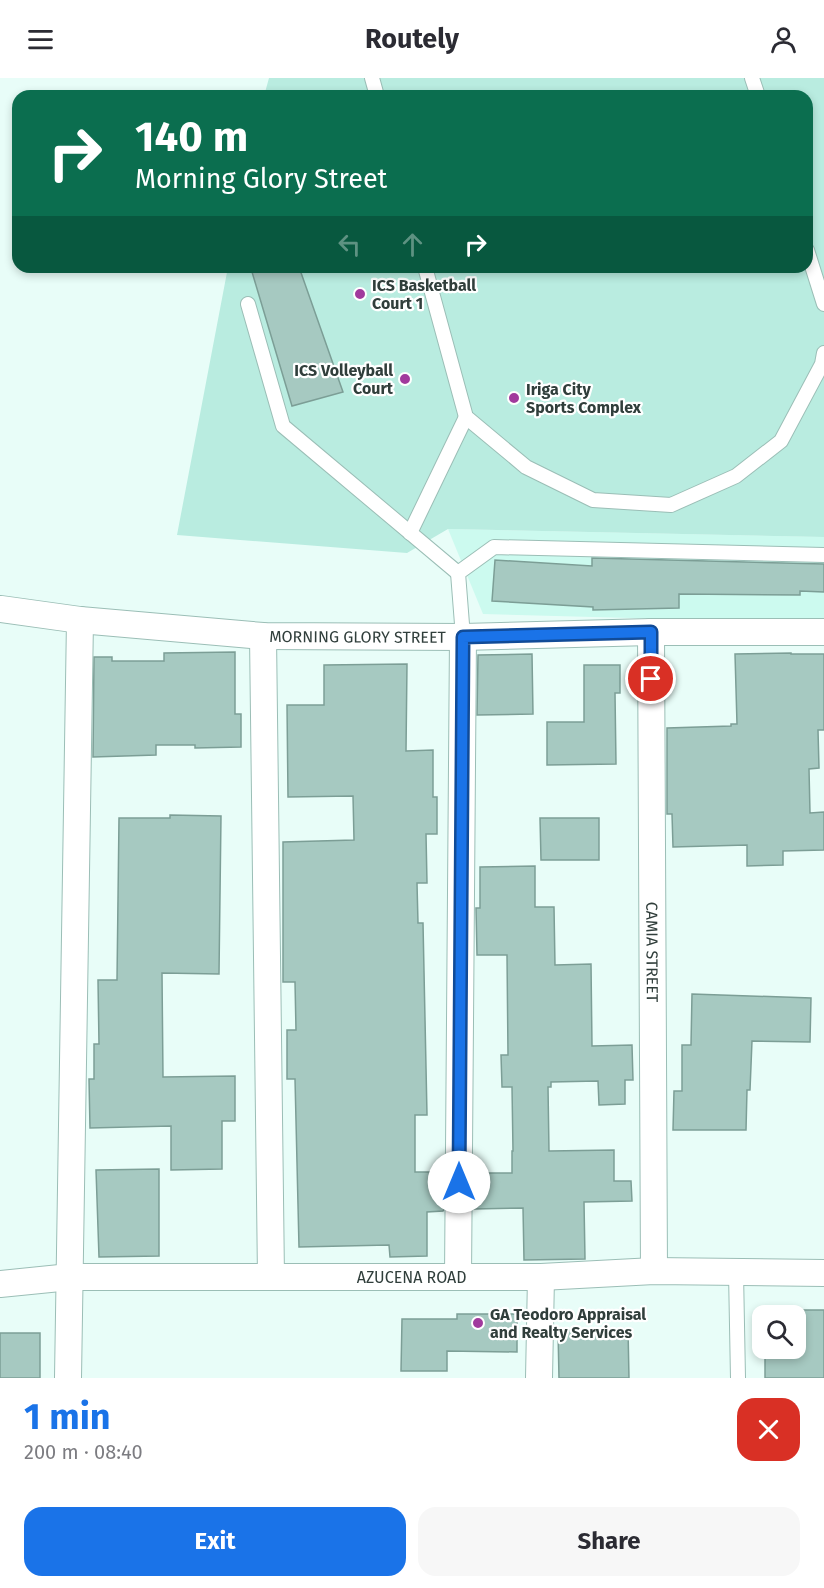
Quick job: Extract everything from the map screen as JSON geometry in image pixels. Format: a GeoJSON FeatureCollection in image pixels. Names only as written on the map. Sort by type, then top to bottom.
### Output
{"type":"FeatureCollection","features":[{"type":"Feature","properties":{"kind":"street","name":"MORNING GLORY STREET"},"geometry":{"type":"LineString","coordinates":[[1,609],[80,620],[263,636],[463,637],[651,632],[824,632]]}},
{"type":"Feature","properties":{"kind":"street"},"geometry":{"type":"LineString","coordinates":[[68,1378],[80,620]]}},
{"type":"Feature","properties":{"kind":"street","name":"CAMIA STREET"},"geometry":{"type":"LineString","coordinates":[[651,632],[654,1270]]}},
{"type":"Feature","properties":{"kind":"street"},"geometry":{"type":"LineString","coordinates":[[263,636],[271,1278]]}},
{"type":"Feature","properties":{"kind":"street"},"geometry":{"type":"LineString","coordinates":[[458,1276],[463,637]]}},
{"type":"Feature","properties":{"kind":"street","name":"AZUCENA ROAD"},"geometry":{"type":"LineString","coordinates":[[0,1284],[70,1277],[541,1277],[654,1270],[824,1274]]}},
{"type":"Feature","properties":{"kind":"street"},"geometry":{"type":"LineString","coordinates":[[539,1378],[541,1277]]}},
{"type":"Feature","properties":{"kind":"lane"},"geometry":{"type":"LineString","coordinates":[[813,269],[824,304]]}},
{"type":"Feature","properties":{"kind":"lane"},"geometry":{"type":"LineString","coordinates":[[427,273],[466,417],[526,467],[593,500],[671,505],[736,476],[781,441],[822,364],[824,353]]}},
{"type":"Feature","properties":{"kind":"lane"},"geometry":{"type":"LineString","coordinates":[[248,304],[283,426],[458,573],[463,637]]}},
{"type":"Feature","properties":{"kind":"lane"},"geometry":{"type":"LineString","coordinates":[[410,533],[466,417]]}},
{"type":"Feature","properties":{"kind":"lane"},"geometry":{"type":"LineString","coordinates":[[458,573],[494,547],[824,555]]}},
{"type":"Feature","properties":{"kind":"lane"},"geometry":{"type":"LineString","coordinates":[[736,1272],[738,1378]]}},
{"type":"Feature","properties":{"kind":"shaded area","name":"Iriga City Sports Complex"},"geometry":{"type":"Polygon","coordinates":[[[269,78],[824,78],[824,537],[448,529],[407,553],[177,535],[227,273],[813,273],[813,90],[266,90],[269,78]]]}},
{"type":"Feature","properties":{"kind":"shaded area"},"geometry":{"type":"Polygon","coordinates":[[[448,529],[824,537],[824,623],[483,614],[448,529]]]}},
{"type":"Feature","properties":{"kind":"building"},"geometry":{"type":"Polygon","coordinates":[[[252,273],[301,273],[343,392],[292,406],[252,273]]]}},
{"type":"Feature","properties":{"kind":"building"},"geometry":{"type":"Polygon","coordinates":[[[592,558],[824,564],[824,592],[800,591],[800,595],[679,594],[679,608],[593,610],[593,607],[492,601],[495,560],[592,566],[592,558]]]}},
{"type":"Feature","properties":{"kind":"building"},"geometry":{"type":"Polygon","coordinates":[[[235,652],[235,714],[241,714],[241,747],[195,748],[195,745],[156,745],[156,755],[93,757],[94,657],[112,657],[112,661],[164,661],[164,653],[235,652]]]}},
{"type":"Feature","properties":{"kind":"building"},"geometry":{"type":"Polygon","coordinates":[[[532,654],[533,714],[477,715],[478,655],[532,654]]]}},
{"type":"Feature","properties":{"kind":"building"},"geometry":{"type":"Polygon","coordinates":[[[735,654],[824,654],[824,730],[818,730],[819,768],[809,769],[810,813],[824,812],[824,850],[783,851],[783,865],[747,866],[747,845],[673,847],[672,814],[667,814],[667,728],[737,724],[735,654]]]}},
{"type":"Feature","properties":{"kind":"building"},"geometry":{"type":"Polygon","coordinates":[[[407,664],[406,751],[433,750],[433,797],[437,797],[437,834],[426,834],[427,883],[417,883],[418,923],[423,923],[427,1115],[415,1115],[415,1172],[443,1172],[444,1209],[427,1212],[427,1256],[390,1257],[389,1245],[299,1247],[295,1079],[287,1079],[287,1030],[296,1030],[295,982],[283,982],[283,842],[354,840],[353,796],[288,797],[287,705],[324,705],[324,665],[407,664]]]}},
{"type":"Feature","properties":{"kind":"building"},"geometry":{"type":"Polygon","coordinates":[[[584,665],[620,665],[620,693],[615,693],[616,764],[547,765],[547,722],[584,722],[584,665]]]}},
{"type":"Feature","properties":{"kind":"building"},"geometry":{"type":"Polygon","coordinates":[[[170,815],[221,816],[219,974],[162,973],[163,1077],[235,1076],[235,1121],[222,1121],[222,1169],[171,1170],[171,1126],[90,1128],[89,1079],[94,1079],[94,1044],[99,1044],[98,980],[117,980],[119,818],[170,818],[170,815]]]}},
{"type":"Feature","properties":{"kind":"building"},"geometry":{"type":"Polygon","coordinates":[[[540,818],[599,818],[599,860],[541,860],[540,818]]]}},
{"type":"Feature","properties":{"kind":"building"},"geometry":{"type":"Polygon","coordinates":[[[535,866],[535,907],[554,907],[555,965],[591,964],[592,1046],[632,1045],[633,1080],[625,1080],[625,1104],[599,1105],[598,1081],[551,1082],[551,1087],[548,1087],[549,1151],[614,1150],[614,1181],[631,1181],[632,1201],[584,1202],[585,1259],[524,1260],[523,1208],[474,1209],[474,1173],[512,1173],[513,1151],[512,1087],[502,1087],[501,1055],[508,1055],[507,955],[477,955],[476,908],[480,908],[480,867],[535,866]]]}},
{"type":"Feature","properties":{"kind":"building"},"geometry":{"type":"Polygon","coordinates":[[[692,994],[811,998],[810,1042],[752,1041],[746,1130],[673,1130],[674,1091],[682,1091],[682,1045],[691,1045],[692,994]]]}},
{"type":"Feature","properties":{"kind":"building"},"geometry":{"type":"Polygon","coordinates":[[[159,1169],[159,1256],[99,1257],[96,1170],[159,1169]]]}},
{"type":"Feature","properties":{"kind":"building"},"geometry":{"type":"Polygon","coordinates":[[[806,1310],[824,1310],[824,1378],[765,1378],[765,1359],[806,1359],[806,1310]]]}},
{"type":"Feature","properties":{"kind":"building"},"geometry":{"type":"Polygon","coordinates":[[[457,1314],[517,1314],[517,1352],[447,1351],[447,1371],[401,1371],[402,1319],[457,1319],[457,1314]]]}},
{"type":"Feature","properties":{"kind":"building"},"geometry":{"type":"Polygon","coordinates":[[[628,1329],[629,1378],[559,1378],[558,1330],[628,1329]]]}},
{"type":"Feature","properties":{"kind":"building"},"geometry":{"type":"Polygon","coordinates":[[[0,1333],[40,1333],[40,1378],[0,1378],[0,1333]]]}},
{"type":"Feature","properties":{"kind":"place","name":"ICS Basketball Court 1"},"geometry":{"type":"Point","coordinates":[360,294]}},
{"type":"Feature","properties":{"kind":"place","name":"ICS Volleyball Court"},"geometry":{"type":"Point","coordinates":[405,379]}},
{"type":"Feature","properties":{"kind":"place","name":"Iriga City Sports Complex"},"geometry":{"type":"Point","coordinates":[514,398]}},
{"type":"Feature","properties":{"kind":"place","name":"GA Teodoro Appraisal and Realty Services"},"geometry":{"type":"Point","coordinates":[478,1323]}},
{"type":"Feature","properties":{"kind":"route"},"geometry":{"type":"LineString","coordinates":[[459,1182],[463,637],[651,632],[651,679]]}}]}
